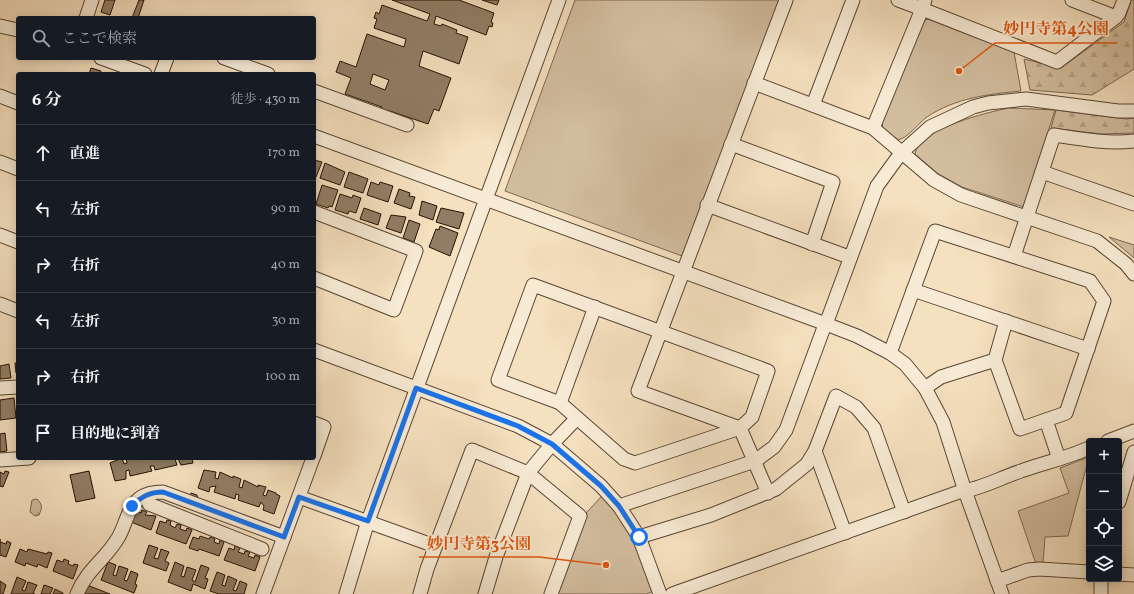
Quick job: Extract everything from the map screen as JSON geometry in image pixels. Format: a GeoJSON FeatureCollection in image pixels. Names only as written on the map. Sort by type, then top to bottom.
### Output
{"type":"FeatureCollection","features":[{"type":"Feature","properties":{"kind":"street"},"geometry":{"type":"LineString","coordinates":[[87,16],[92,0]]}},
{"type":"Feature","properties":{"kind":"street"},"geometry":{"type":"LineString","coordinates":[[346,594],[368,521],[559,0]]}},
{"type":"Feature","properties":{"kind":"street"},"geometry":{"type":"LineString","coordinates":[[768,493],[740,428],[638,392],[682,271],[786,0]]}},
{"type":"Feature","properties":{"kind":"street"},"geometry":{"type":"LineString","coordinates":[[813,105],[853,0]]}},
{"type":"Feature","properties":{"kind":"street"},"geometry":{"type":"LineString","coordinates":[[898,0],[923,4],[1058,62],[1116,17],[1120,13],[1124,0]]}},
{"type":"Feature","properties":{"kind":"street"},"geometry":{"type":"LineString","coordinates":[[1072,0],[1116,17]]}},
{"type":"Feature","properties":{"kind":"street"},"geometry":{"type":"LineString","coordinates":[[873,128],[923,4]]}},
{"type":"Feature","properties":{"kind":"street"},"geometry":{"type":"LineString","coordinates":[[0,26],[16,30]]}},
{"type":"Feature","properties":{"kind":"street"},"geometry":{"type":"LineString","coordinates":[[106,60],[140,72]]}},
{"type":"Feature","properties":{"kind":"street"},"geometry":{"type":"LineString","coordinates":[[162,72],[166,60]]}},
{"type":"Feature","properties":{"kind":"street"},"geometry":{"type":"LineString","coordinates":[[230,60],[262,72]]}},
{"type":"Feature","properties":{"kind":"street"},"geometry":{"type":"LineString","coordinates":[[754,83],[873,128],[934,180],[948,189],[961,195],[1028,216],[1097,241],[1117,255],[1134,274]]}},
{"type":"Feature","properties":{"kind":"street"},"geometry":{"type":"LineString","coordinates":[[316,92],[408,125]]}},
{"type":"Feature","properties":{"kind":"street"},"geometry":{"type":"LineString","coordinates":[[0,96],[16,102]]}},
{"type":"Feature","properties":{"kind":"street"},"geometry":{"type":"LineString","coordinates":[[619,506],[754,461],[774,447],[786,430],[849,257],[877,186],[900,152],[918,137],[944,119],[973,107],[988,103],[1026,98],[1118,111],[1134,111]]}},
{"type":"Feature","properties":{"kind":"street"},"geometry":{"type":"LineString","coordinates":[[1014,256],[1054,135],[1096,141],[1121,142],[1134,140]]}},
{"type":"Feature","properties":{"kind":"street"},"geometry":{"type":"LineString","coordinates":[[316,137],[682,271],[824,327],[857,336],[890,353],[905,364],[925,388],[943,422],[965,491],[1002,594]]}},
{"type":"Feature","properties":{"kind":"street"},"geometry":{"type":"LineString","coordinates":[[731,144],[833,182],[812,244]]}},
{"type":"Feature","properties":{"kind":"street"},"geometry":{"type":"LineString","coordinates":[[0,162],[16,168]]}},
{"type":"Feature","properties":{"kind":"street"},"geometry":{"type":"LineString","coordinates":[[1042,172],[1134,204]]}},
{"type":"Feature","properties":{"kind":"street"},"geometry":{"type":"LineString","coordinates":[[707,205],[849,257]]}},
{"type":"Feature","properties":{"kind":"street"},"geometry":{"type":"LineString","coordinates":[[316,213],[416,251],[394,310],[316,279]]}},
{"type":"Feature","properties":{"kind":"street"},"geometry":{"type":"LineString","coordinates":[[890,353],[935,231],[1090,281],[1104,301],[1066,413],[1020,429],[994,360],[1006,321]]}},
{"type":"Feature","properties":{"kind":"street"},"geometry":{"type":"LineString","coordinates":[[0,235],[16,241]]}},
{"type":"Feature","properties":{"kind":"street"},"geometry":{"type":"LineString","coordinates":[[534,285],[595,307],[768,371],[752,417],[740,428],[635,463],[624,459],[560,403],[498,380],[534,285]]}},
{"type":"Feature","properties":{"kind":"street"},"geometry":{"type":"LineString","coordinates":[[913,290],[1088,349]]}},
{"type":"Feature","properties":{"kind":"street"},"geometry":{"type":"LineString","coordinates":[[0,304],[16,310]]}},
{"type":"Feature","properties":{"kind":"street"},"geometry":{"type":"LineString","coordinates":[[560,403],[595,307]]}},
{"type":"Feature","properties":{"kind":"street"},"geometry":{"type":"LineString","coordinates":[[316,351],[518,426],[552,444],[601,486],[619,506],[639,537],[660,594]]}},
{"type":"Feature","properties":{"kind":"street"},"geometry":{"type":"LineString","coordinates":[[925,388],[941,377],[994,360]]}},
{"type":"Feature","properties":{"kind":"street"},"geometry":{"type":"LineString","coordinates":[[0,388],[16,386]]}},
{"type":"Feature","properties":{"kind":"street"},"geometry":{"type":"LineString","coordinates":[[639,537],[711,515],[776,490],[807,464],[815,451],[836,396],[856,406],[874,428],[904,512]]}},
{"type":"Feature","properties":{"kind":"street"},"geometry":{"type":"LineString","coordinates":[[485,594],[496,557],[528,473],[552,444],[577,418]]}},
{"type":"Feature","properties":{"kind":"street"},"geometry":{"type":"LineString","coordinates":[[1046,420],[1059,460]]}},
{"type":"Feature","properties":{"kind":"street"},"geometry":{"type":"LineString","coordinates":[[316,424],[324,427],[316,451]]}},
{"type":"Feature","properties":{"kind":"street"},"geometry":{"type":"LineString","coordinates":[[1116,438],[1134,431]]}},
{"type":"Feature","properties":{"kind":"street"},"geometry":{"type":"LineString","coordinates":[[672,594],[1005,478],[1018,472],[1059,460],[1086,449]]}},
{"type":"Feature","properties":{"kind":"street"},"geometry":{"type":"LineString","coordinates":[[420,594],[436,546],[472,450],[528,473],[580,516],[551,594]]}},
{"type":"Feature","properties":{"kind":"street"},"geometry":{"type":"LineString","coordinates":[[815,451],[845,533]]}},
{"type":"Feature","properties":{"kind":"street"},"geometry":{"type":"LineString","coordinates":[[1122,492],[1134,452]]}},
{"type":"Feature","properties":{"kind":"street"},"geometry":{"type":"LineString","coordinates":[[0,460],[16,459]]}},
{"type":"Feature","properties":{"kind":"street"},"geometry":{"type":"LineString","coordinates":[[263,594],[313,460]]}},
{"type":"Feature","properties":{"kind":"street"},"geometry":{"type":"LineString","coordinates":[[76,594],[86,574],[112,547],[119,536],[132,506],[141,497],[154,492],[163,492],[284,537]]}},
{"type":"Feature","properties":{"kind":"street"},"geometry":{"type":"LineString","coordinates":[[163,492],[153,506],[262,549]]}},
{"type":"Feature","properties":{"kind":"street"},"geometry":{"type":"LineString","coordinates":[[299,497],[436,546]]}},
{"type":"Feature","properties":{"kind":"street"},"geometry":{"type":"LineString","coordinates":[[231,537],[238,520]]}},
{"type":"Feature","properties":{"kind":"street"},"geometry":{"type":"LineString","coordinates":[[997,581],[1028,570],[1039,569],[1086,572]]}},
{"type":"Feature","properties":{"kind":"street"},"geometry":{"type":"LineString","coordinates":[[1122,574],[1134,576]]}},
{"type":"Feature","properties":{"kind":"street"},"geometry":{"type":"LineString","coordinates":[[1101,582],[1101,594]]}},
{"type":"Feature","properties":{"kind":"green space"},"geometry":{"type":"Polygon","coordinates":[[[575,0],[780,0],[682,256],[505,191],[575,0]]]}},
{"type":"Feature","properties":{"kind":"green space"},"geometry":{"type":"Polygon","coordinates":[[[1131,0],[1134,0],[1134,69],[1092,95],[1030,90],[1024,59],[1061,68],[1124,22],[1131,0]]]}},
{"type":"Feature","properties":{"kind":"green space"},"geometry":{"type":"Polygon","coordinates":[[[928,19],[1014,52],[1021,91],[972,98],[949,105],[927,117],[901,139],[896,139],[883,130],[882,121],[920,23],[928,19]]]}},
{"type":"Feature","properties":{"kind":"green space"},"geometry":{"type":"Polygon","coordinates":[[[1009,108],[1055,110],[1024,207],[962,187],[937,173],[915,154],[919,145],[928,137],[955,123],[986,113],[1009,108]]]}},
{"type":"Feature","properties":{"kind":"green space"},"geometry":{"type":"Polygon","coordinates":[[[1056,110],[1126,119],[1134,118],[1134,133],[1101,134],[1051,128],[1056,110]]]}},
{"type":"Feature","properties":{"kind":"green space"},"geometry":{"type":"Polygon","coordinates":[[[1109,237],[1134,245],[1134,258],[1133,257],[1109,237]]]}},
{"type":"Feature","properties":{"kind":"green space"},"geometry":{"type":"Polygon","coordinates":[[[1086,458],[1086,468],[1068,536],[1045,537],[1043,563],[1036,564],[1018,511],[1069,493],[1060,468],[1086,458]]]}},
{"type":"Feature","properties":{"kind":"green space"},"geometry":{"type":"Polygon","coordinates":[[[602,496],[626,529],[654,591],[646,594],[558,594],[586,513],[602,496]]]}},
{"type":"Feature","properties":{"kind":"green space"},"geometry":{"type":"Polygon","coordinates":[[[37,499],[41,505],[41,508],[39,515],[35,516],[30,512],[32,500],[37,499]]]}},
{"type":"Feature","properties":{"kind":"building"},"geometry":{"type":"Polygon","coordinates":[[[105,0],[115,0],[110,15],[101,12],[105,0]]]}},
{"type":"Feature","properties":{"kind":"building"},"geometry":{"type":"Polygon","coordinates":[[[139,0],[144,0],[139,16],[133,16],[139,0]]]}},
{"type":"Feature","properties":{"kind":"building"},"geometry":{"type":"Polygon","coordinates":[[[392,0],[459,0],[494,13],[491,22],[493,23],[492,27],[489,26],[486,35],[436,16],[434,24],[441,26],[442,24],[457,30],[456,33],[468,37],[459,64],[423,51],[419,66],[451,78],[439,111],[434,109],[428,124],[381,109],[382,107],[345,94],[351,78],[336,72],[340,61],[356,67],[367,34],[404,47],[406,39],[374,28],[377,19],[374,18],[376,12],[379,14],[382,5],[427,21],[430,14],[392,0]],[[373,74],[370,84],[385,90],[389,80],[373,74]]]}},
{"type":"Feature","properties":{"kind":"building"},"geometry":{"type":"Polygon","coordinates":[[[482,0],[499,0],[497,5],[482,0]]]}},
{"type":"Feature","properties":{"kind":"building"},"geometry":{"type":"Polygon","coordinates":[[[91,68],[101,71],[101,72],[90,72],[91,68]]]}},
{"type":"Feature","properties":{"kind":"building"},"geometry":{"type":"Polygon","coordinates":[[[316,160],[322,162],[316,177],[316,160]]]}},
{"type":"Feature","properties":{"kind":"building"},"geometry":{"type":"Polygon","coordinates":[[[325,163],[345,172],[340,185],[320,178],[325,163]]]}},
{"type":"Feature","properties":{"kind":"building"},"geometry":{"type":"Polygon","coordinates":[[[349,172],[368,179],[363,193],[344,187],[349,172]]]}},
{"type":"Feature","properties":{"kind":"building"},"geometry":{"type":"Polygon","coordinates":[[[371,182],[379,185],[380,182],[393,186],[388,202],[367,195],[371,182]]]}},
{"type":"Feature","properties":{"kind":"building"},"geometry":{"type":"Polygon","coordinates":[[[322,185],[338,190],[332,207],[329,206],[328,208],[316,204],[322,185]]]}},
{"type":"Feature","properties":{"kind":"building"},"geometry":{"type":"Polygon","coordinates":[[[399,189],[410,193],[409,196],[415,197],[411,209],[394,203],[399,189]]]}},
{"type":"Feature","properties":{"kind":"building"},"geometry":{"type":"Polygon","coordinates":[[[340,194],[352,198],[353,195],[361,198],[356,213],[349,211],[348,214],[335,210],[340,194]]]}},
{"type":"Feature","properties":{"kind":"building"},"geometry":{"type":"Polygon","coordinates":[[[422,201],[437,206],[433,220],[419,215],[422,201]]]}},
{"type":"Feature","properties":{"kind":"building"},"geometry":{"type":"Polygon","coordinates":[[[364,208],[381,214],[378,225],[360,219],[364,208]]]}},
{"type":"Feature","properties":{"kind":"building"},"geometry":{"type":"Polygon","coordinates":[[[441,208],[464,213],[459,229],[436,222],[441,208]]]}},
{"type":"Feature","properties":{"kind":"building"},"geometry":{"type":"Polygon","coordinates":[[[391,215],[406,217],[401,233],[386,228],[391,215]]]}},
{"type":"Feature","properties":{"kind":"building"},"geometry":{"type":"Polygon","coordinates":[[[409,220],[420,224],[414,242],[403,238],[409,220]]]}},
{"type":"Feature","properties":{"kind":"building"},"geometry":{"type":"Polygon","coordinates":[[[440,226],[458,233],[450,256],[429,247],[436,229],[439,230],[440,226]]]}},
{"type":"Feature","properties":{"kind":"building"},"geometry":{"type":"Polygon","coordinates":[[[9,364],[11,378],[0,379],[0,366],[9,364]]]}},
{"type":"Feature","properties":{"kind":"building"},"geometry":{"type":"Polygon","coordinates":[[[14,398],[16,418],[0,420],[0,400],[14,398]]]}},
{"type":"Feature","properties":{"kind":"building"},"geometry":{"type":"Polygon","coordinates":[[[5,433],[7,451],[0,452],[0,434],[5,433]]]}},
{"type":"Feature","properties":{"kind":"building"},"geometry":{"type":"Polygon","coordinates":[[[117,460],[123,460],[124,464],[127,463],[126,460],[175,460],[177,465],[155,470],[154,466],[150,466],[152,471],[130,476],[129,470],[126,471],[126,479],[115,481],[110,463],[117,460]]]}},
{"type":"Feature","properties":{"kind":"building"},"geometry":{"type":"Polygon","coordinates":[[[178,460],[192,460],[193,463],[181,465],[178,460]]]}},
{"type":"Feature","properties":{"kind":"building"},"geometry":{"type":"Polygon","coordinates":[[[204,470],[216,472],[215,478],[218,479],[220,472],[233,478],[233,476],[241,479],[239,487],[242,488],[244,480],[258,487],[258,485],[266,487],[263,495],[266,496],[268,490],[276,493],[280,496],[274,514],[263,510],[264,506],[261,502],[259,507],[238,500],[239,495],[236,494],[235,499],[214,492],[216,486],[210,487],[209,492],[198,488],[204,470]]]}},
{"type":"Feature","properties":{"kind":"building"},"geometry":{"type":"Polygon","coordinates":[[[5,471],[9,472],[3,487],[0,486],[0,472],[4,474],[5,471]]]}},
{"type":"Feature","properties":{"kind":"building"},"geometry":{"type":"Polygon","coordinates":[[[89,471],[95,498],[76,502],[70,475],[89,471]]]}},
{"type":"Feature","properties":{"kind":"building"},"geometry":{"type":"Polygon","coordinates":[[[191,493],[197,495],[198,499],[190,496],[191,493]]]}},
{"type":"Feature","properties":{"kind":"building"},"geometry":{"type":"Polygon","coordinates":[[[135,510],[141,513],[142,510],[147,512],[145,515],[156,516],[151,530],[131,522],[135,510]]]}},
{"type":"Feature","properties":{"kind":"building"},"geometry":{"type":"Polygon","coordinates":[[[167,520],[171,521],[170,525],[175,528],[177,524],[181,525],[180,529],[186,531],[187,528],[192,530],[186,544],[156,533],[160,521],[166,523],[167,520]]]}},
{"type":"Feature","properties":{"kind":"building"},"geometry":{"type":"Polygon","coordinates":[[[200,536],[215,539],[214,542],[219,544],[220,540],[224,542],[219,556],[199,549],[198,551],[189,548],[193,537],[199,539],[200,536]]]}},
{"type":"Feature","properties":{"kind":"building"},"geometry":{"type":"Polygon","coordinates":[[[7,541],[11,543],[6,557],[0,555],[0,542],[6,544],[7,541]]]}},
{"type":"Feature","properties":{"kind":"building"},"geometry":{"type":"Polygon","coordinates":[[[149,545],[158,548],[154,558],[158,559],[161,549],[169,552],[165,561],[169,563],[166,571],[143,563],[149,545]]]}},
{"type":"Feature","properties":{"kind":"building"},"geometry":{"type":"Polygon","coordinates":[[[235,546],[240,548],[238,552],[244,554],[245,551],[250,552],[248,556],[254,558],[255,555],[260,557],[255,571],[224,560],[229,548],[234,550],[235,546]]]}},
{"type":"Feature","properties":{"kind":"building"},"geometry":{"type":"Polygon","coordinates":[[[20,549],[27,552],[28,549],[47,554],[48,552],[52,553],[47,568],[38,564],[37,567],[26,563],[25,566],[15,562],[20,549]]]}},
{"type":"Feature","properties":{"kind":"building"},"geometry":{"type":"Polygon","coordinates":[[[64,559],[69,561],[68,564],[73,566],[74,564],[78,565],[73,579],[53,571],[57,560],[63,562],[64,559]]]}},
{"type":"Feature","properties":{"kind":"building"},"geometry":{"type":"Polygon","coordinates":[[[108,562],[116,565],[113,575],[116,576],[119,566],[128,569],[124,580],[127,581],[131,571],[138,574],[135,584],[137,585],[134,593],[101,580],[108,562]]]}},
{"type":"Feature","properties":{"kind":"building"},"geometry":{"type":"Polygon","coordinates":[[[175,562],[184,566],[181,576],[184,577],[187,567],[196,570],[192,580],[195,582],[201,565],[209,568],[205,578],[208,579],[205,589],[193,584],[191,591],[168,582],[175,562]]]}},
{"type":"Feature","properties":{"kind":"building"},"geometry":{"type":"Polygon","coordinates":[[[217,572],[225,575],[222,585],[225,586],[228,576],[237,580],[233,590],[236,591],[240,581],[247,584],[244,594],[219,594],[210,591],[217,572]]]}},
{"type":"Feature","properties":{"kind":"building"},"geometry":{"type":"Polygon","coordinates":[[[17,577],[26,581],[22,590],[25,591],[28,582],[37,585],[33,593],[35,594],[11,594],[17,577]]]}},
{"type":"Feature","properties":{"kind":"building"},"geometry":{"type":"Polygon","coordinates":[[[0,581],[6,585],[3,594],[0,594],[0,581]]]}},
{"type":"Feature","properties":{"kind":"building"},"geometry":{"type":"Polygon","coordinates":[[[44,585],[53,588],[50,594],[41,594],[44,585]]]}},
{"type":"Feature","properties":{"kind":"building"},"geometry":{"type":"Polygon","coordinates":[[[87,585],[110,594],[85,594],[87,585]]]}},
{"type":"Feature","properties":{"kind":"building"},"geometry":{"type":"Polygon","coordinates":[[[55,589],[63,593],[63,594],[53,594],[55,589]]]}},
{"type":"Feature","properties":{"kind":"place","name":"妙円寺第4公園"},"geometry":{"type":"Point","coordinates":[959,71]}},
{"type":"Feature","properties":{"kind":"place","name":"妙円寺第3公園"},"geometry":{"type":"Point","coordinates":[606,565]}},
{"type":"Feature","properties":{"kind":"route"},"geometry":{"type":"LineString","coordinates":[[132,506],[141,497],[154,492],[163,492],[284,537],[299,497],[368,521],[416,388],[518,426],[536,434],[552,444],[601,486],[619,506],[639,537]]}}]}
